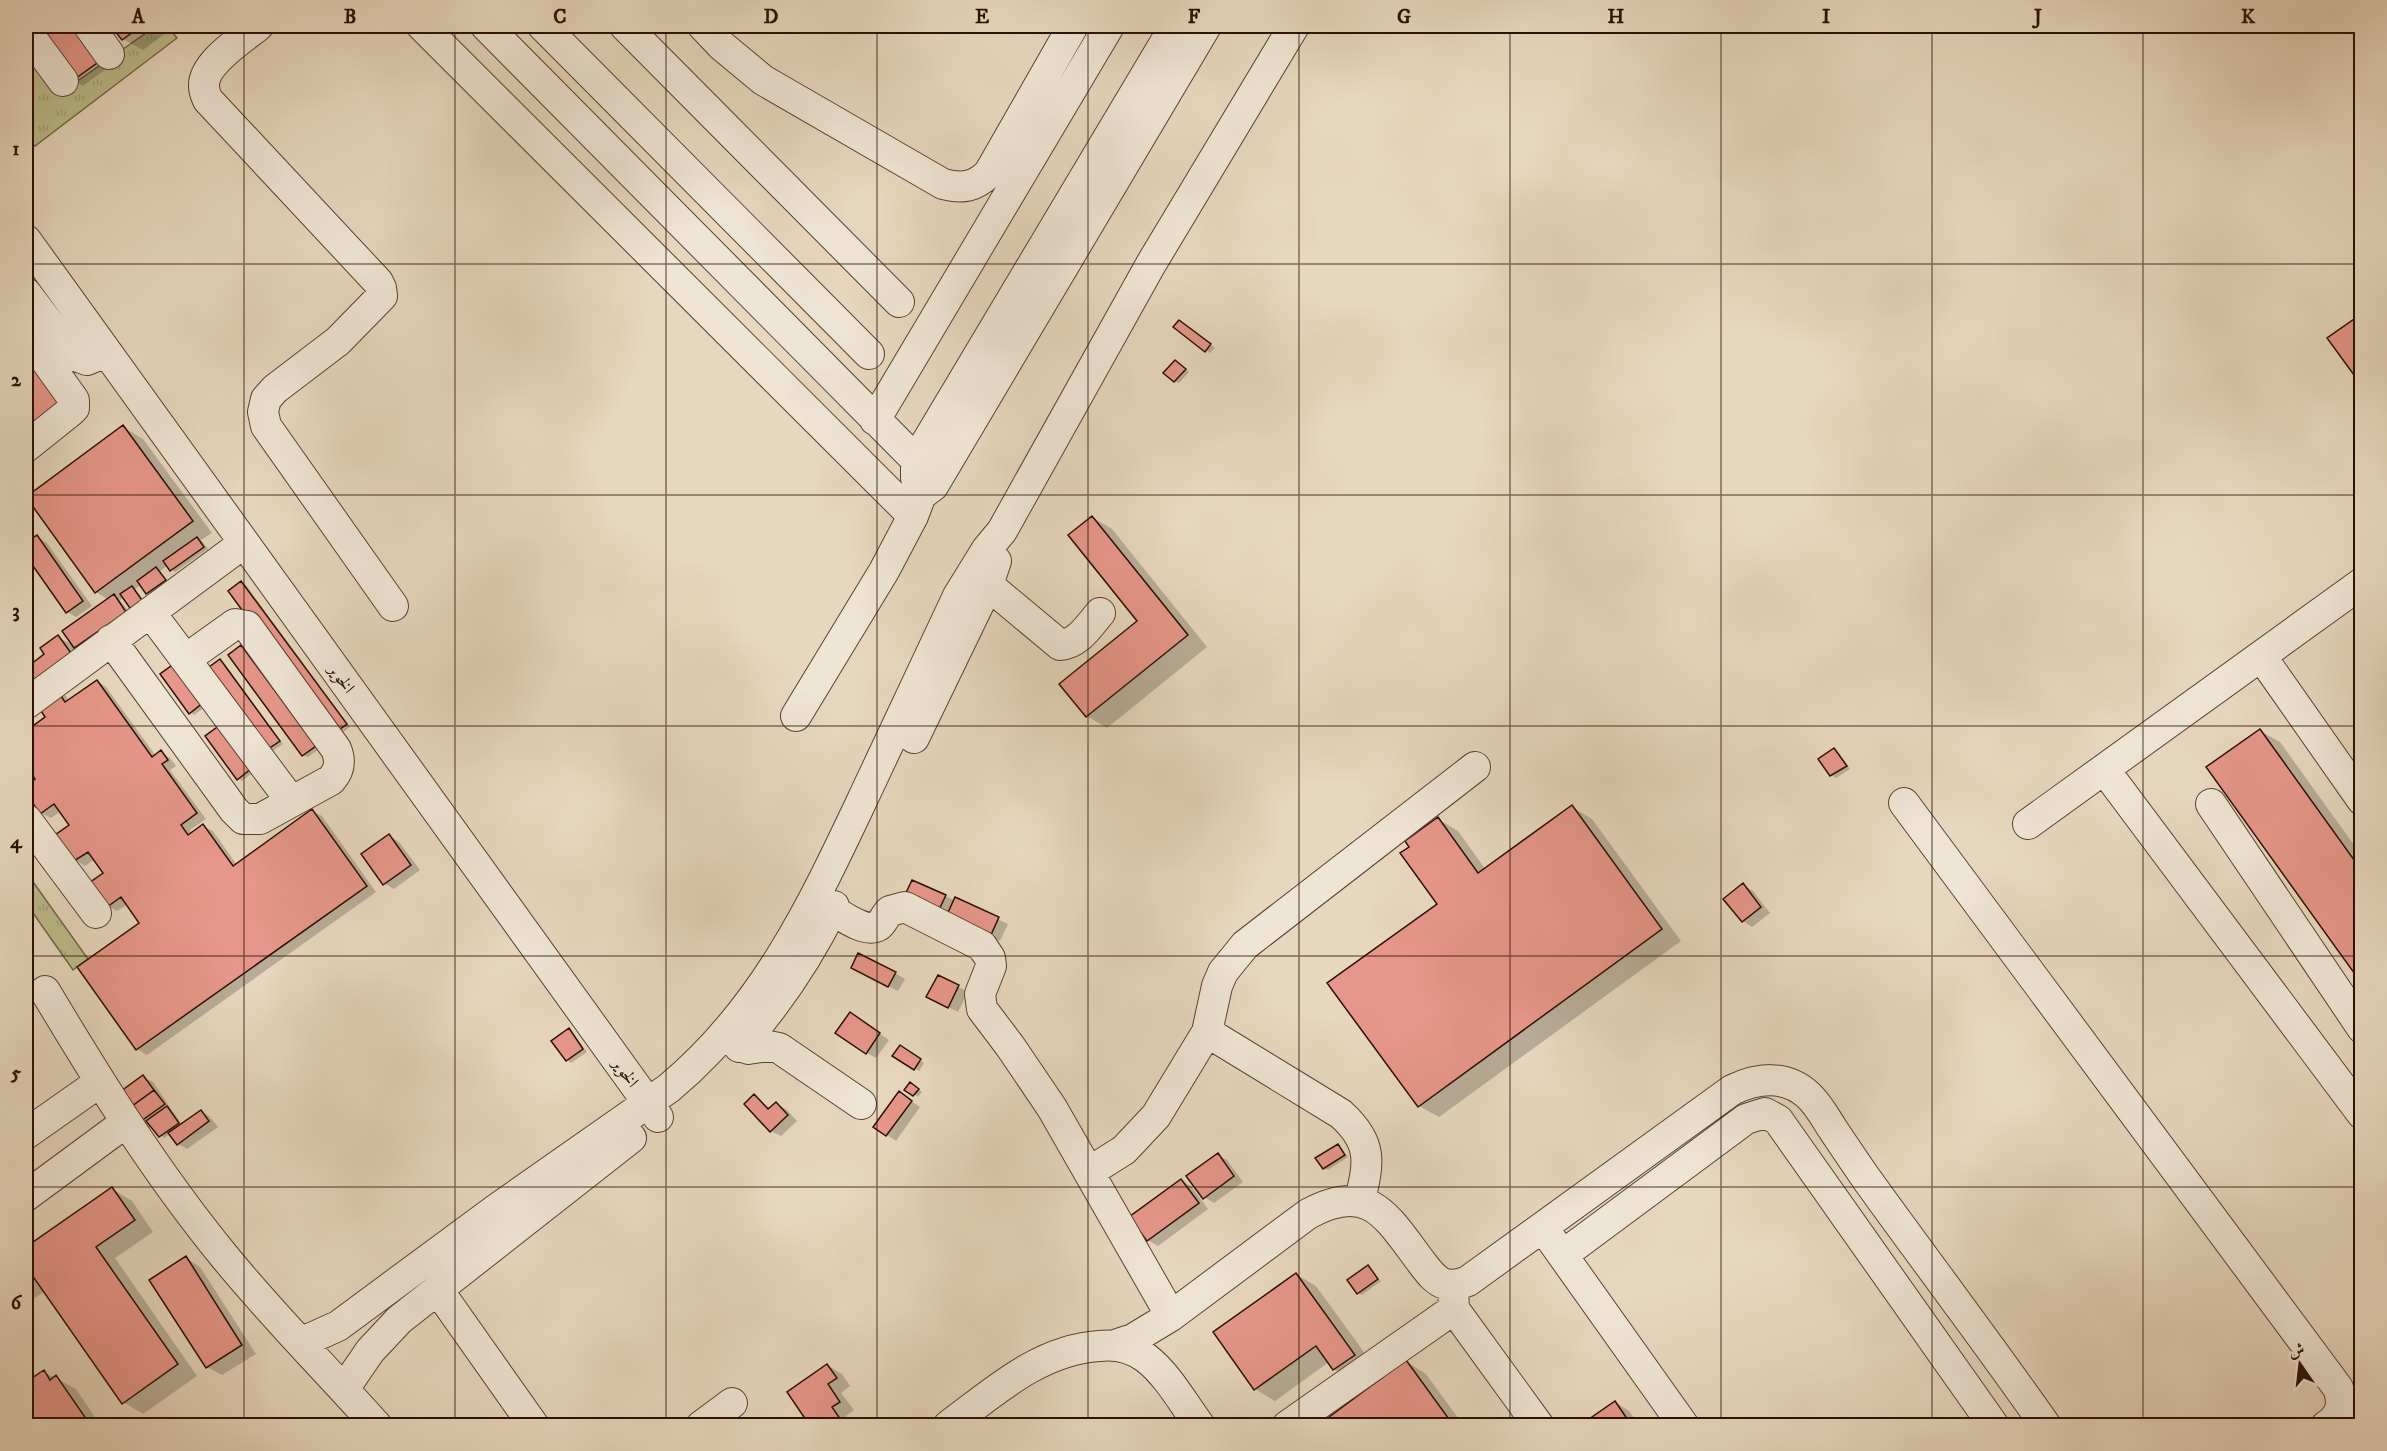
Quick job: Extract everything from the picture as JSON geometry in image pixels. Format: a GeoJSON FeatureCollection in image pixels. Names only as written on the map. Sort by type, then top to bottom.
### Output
{"type":"FeatureCollection","features":[{"type":"Feature","properties":{"kind":"street"},"geometry":{"type":"LineString","coordinates":[[89,26],[109,54]]}},
{"type":"Feature","properties":{"kind":"street"},"geometry":{"type":"LineString","coordinates":[[258,26],[207,70],[204,85],[208,100],[378,282],[382,296],[378,303],[338,341],[275,389],[266,399],[262,412],[266,426],[393,606]]}},
{"type":"Feature","properties":{"kind":"street"},"geometry":{"type":"LineString","coordinates":[[422,26],[670,274],[917,506]]}},
{"type":"Feature","properties":{"kind":"street"},"geometry":{"type":"LineString","coordinates":[[486,26],[916,460]]}},
{"type":"Feature","properties":{"kind":"street"},"geometry":{"type":"LineString","coordinates":[[543,26],[869,354]]}},
{"type":"Feature","properties":{"kind":"street"},"geometry":{"type":"LineString","coordinates":[[625,26],[899,302]]}},
{"type":"Feature","properties":{"kind":"street"},"geometry":{"type":"LineString","coordinates":[[703,26],[722,46],[763,80],[943,184],[969,187],[980,182],[989,173],[1073,26]]}},
{"type":"Feature","properties":{"kind":"street"},"geometry":{"type":"LineString","coordinates":[[875,420],[1109,26]]}},
{"type":"Feature","properties":{"kind":"street"},"geometry":{"type":"LineString","coordinates":[[917,506],[916,460],[1175,26]]}},
{"type":"Feature","properties":{"kind":"street"},"geometry":{"type":"LineString","coordinates":[[796,716],[885,571],[917,506],[933,486],[1206,26]]}},
{"type":"Feature","properties":{"kind":"street"},"geometry":{"type":"LineString","coordinates":[[344,1389],[383,1335],[399,1320],[653,1111],[726,1033],[768,977],[814,901],[958,596],[987,549],[1002,531],[1151,264],[1294,26]]}},
{"type":"Feature","properties":{"kind":"street"},"geometry":{"type":"LineString","coordinates":[[29,32],[63,81]]}},
{"type":"Feature","properties":{"kind":"street"},"geometry":{"type":"LineString","coordinates":[[514,116],[570,52]]}},
{"type":"Feature","properties":{"kind":"street"},"geometry":{"type":"LineString","coordinates":[[670,274],[704,247],[732,217]]}},
{"type":"Feature","properties":{"kind":"street","name":"الخوير"},"geometry":{"type":"LineString","coordinates":[[26,240],[653,1111]]}},
{"type":"Feature","properties":{"kind":"street"},"geometry":{"type":"LineString","coordinates":[[26,293],[73,355],[87,360],[106,352]]}},
{"type":"Feature","properties":{"kind":"street"},"geometry":{"type":"LineString","coordinates":[[26,333],[75,404],[71,411],[28,438]]}},
{"type":"Feature","properties":{"kind":"street"},"geometry":{"type":"LineString","coordinates":[[299,1341],[338,1326],[495,1210],[706,1080],[770,1011],[802,963],[832,910],[988,585],[1000,551],[1002,531]]}},
{"type":"Feature","properties":{"kind":"street"},"geometry":{"type":"LineString","coordinates":[[26,704],[243,543]]}},
{"type":"Feature","properties":{"kind":"street"},"geometry":{"type":"LineString","coordinates":[[2028,824],[2361,583]]}},
{"type":"Feature","properties":{"kind":"street"},"geometry":{"type":"LineString","coordinates":[[988,585],[1060,645],[1069,644],[1077,639],[1101,613]]}},
{"type":"Feature","properties":{"kind":"street"},"geometry":{"type":"LineString","coordinates":[[150,612],[291,801]]}},
{"type":"Feature","properties":{"kind":"street"},"geometry":{"type":"LineString","coordinates":[[111,640],[238,815],[250,820],[260,819],[331,780],[339,769],[339,755],[251,629],[243,624],[235,624],[186,659]]}},
{"type":"Feature","properties":{"kind":"street"},"geometry":{"type":"LineString","coordinates":[[2261,656],[2361,800]]}},
{"type":"Feature","properties":{"kind":"street"},"geometry":{"type":"LineString","coordinates":[[1089,1172],[1124,1150],[1156,1116],[1206,1032],[1217,986],[1233,957],[1245,945],[1474,767]]}},
{"type":"Feature","properties":{"kind":"street"},"geometry":{"type":"LineString","coordinates":[[2104,769],[2361,1114]]}},
{"type":"Feature","properties":{"kind":"street"},"geometry":{"type":"LineString","coordinates":[[1904,803],[2338,1388],[2342,1399],[2340,1411],[2333,1421],[2326,1425]]}},
{"type":"Feature","properties":{"kind":"street"},"geometry":{"type":"LineString","coordinates":[[2211,804],[2361,1027]]}},
{"type":"Feature","properties":{"kind":"street"},"geometry":{"type":"LineString","coordinates":[[26,819],[96,914]]}},
{"type":"Feature","properties":{"kind":"street"},"geometry":{"type":"LineString","coordinates":[[832,910],[861,925],[873,928],[881,923],[890,911],[905,907],[982,946],[990,958],[991,966],[980,994],[982,1009],[1032,1076],[1171,1316]]}},
{"type":"Feature","properties":{"kind":"street"},"geometry":{"type":"LineString","coordinates":[[45,992],[125,1123],[224,1256],[377,1425]]}},
{"type":"Feature","properties":{"kind":"street"},"geometry":{"type":"LineString","coordinates":[[1206,1032],[1341,1114],[1349,1122],[1362,1141],[1368,1166],[1360,1200]]}},
{"type":"Feature","properties":{"kind":"street"},"geometry":{"type":"LineString","coordinates":[[741,1044],[748,1049],[768,1046],[779,1048],[861,1104]]}},
{"type":"Feature","properties":{"kind":"street"},"geometry":{"type":"LineString","coordinates":[[1287,1425],[1453,1297],[1475,1277],[1732,1090],[1750,1081],[1770,1079],[1790,1083],[1808,1094],[1821,1110],[1869,1181],[2046,1425]]}},
{"type":"Feature","properties":{"kind":"street"},"geometry":{"type":"LineString","coordinates":[[26,1134],[100,1082]]}},
{"type":"Feature","properties":{"kind":"street"},"geometry":{"type":"LineString","coordinates":[[1564,1254],[1746,1119],[1765,1113],[1778,1120],[1994,1425]]}},
{"type":"Feature","properties":{"kind":"street"},"geometry":{"type":"LineString","coordinates":[[26,1196],[125,1123]]}},
{"type":"Feature","properties":{"kind":"street"},"geometry":{"type":"LineString","coordinates":[[948,1425],[1026,1369],[1047,1358],[1065,1351],[1118,1344],[1133,1339],[1171,1316],[1308,1214],[1324,1205],[1342,1200],[1360,1200],[1391,1222],[1434,1278],[1446,1285],[1539,1425]]}},
{"type":"Feature","properties":{"kind":"street"},"geometry":{"type":"LineString","coordinates":[[1542,1227],[1564,1254],[1684,1425]]}},
{"type":"Feature","properties":{"kind":"street"},"geometry":{"type":"LineString","coordinates":[[438,1290],[534,1425]]}},
{"type":"Feature","properties":{"kind":"street"},"geometry":{"type":"LineString","coordinates":[[1118,1344],[1143,1356],[1158,1369],[1200,1425]]}},
{"type":"Feature","properties":{"kind":"street"},"geometry":{"type":"LineString","coordinates":[[700,1425],[732,1403]]}},
{"type":"Feature","properties":{"kind":"green space"},"geometry":{"type":"Polygon","coordinates":[[[156,26],[167,26],[177,38],[35,146],[31,142],[26,148],[26,61],[33,59],[59,94],[156,26]]]}},
{"type":"Feature","properties":{"kind":"green space"},"geometry":{"type":"Polygon","coordinates":[[[26,872],[88,959],[73,970],[26,903],[26,872]]]}},
{"type":"Feature","properties":{"kind":"building"},"geometry":{"type":"Polygon","coordinates":[[[59,26],[80,26],[104,58],[72,81],[41,39],[59,26]]]}},
{"type":"Feature","properties":{"kind":"building"},"geometry":{"type":"Polygon","coordinates":[[[111,26],[141,26],[122,40],[111,26]]]}},
{"type":"Feature","properties":{"kind":"building"},"geometry":{"type":"Polygon","coordinates":[[[2360,315],[2362,317],[2362,386],[2327,338],[2360,315]]]}},
{"type":"Feature","properties":{"kind":"building"},"geometry":{"type":"Polygon","coordinates":[[[1179,320],[1211,344],[1205,352],[1173,327],[1179,320]]]}},
{"type":"Feature","properties":{"kind":"building"},"geometry":{"type":"Polygon","coordinates":[[[26,356],[60,404],[31,425],[26,417],[26,356]]]}},
{"type":"Feature","properties":{"kind":"building"},"geometry":{"type":"Polygon","coordinates":[[[1175,360],[1186,369],[1174,382],[1163,373],[1175,360]]]}},
{"type":"Feature","properties":{"kind":"building"},"geometry":{"type":"Polygon","coordinates":[[[123,425],[193,521],[95,593],[26,497],[123,425]]]}},
{"type":"Feature","properties":{"kind":"building"},"geometry":{"type":"Polygon","coordinates":[[[1092,516],[1188,635],[1086,717],[1059,684],[1137,621],[1068,535],[1092,516]]]}},
{"type":"Feature","properties":{"kind":"building"},"geometry":{"type":"Polygon","coordinates":[[[37,535],[83,601],[66,613],[26,556],[26,543],[37,535]]]}},
{"type":"Feature","properties":{"kind":"building"},"geometry":{"type":"Polygon","coordinates":[[[197,537],[204,547],[170,571],[163,561],[197,537]]]}},
{"type":"Feature","properties":{"kind":"building"},"geometry":{"type":"Polygon","coordinates":[[[156,567],[166,580],[146,594],[137,581],[156,567]]]}},
{"type":"Feature","properties":{"kind":"building"},"geometry":{"type":"Polygon","coordinates":[[[241,581],[347,724],[333,734],[228,591],[241,581]]]}},
{"type":"Feature","properties":{"kind":"building"},"geometry":{"type":"Polygon","coordinates":[[[132,586],[144,603],[132,611],[120,594],[132,586]]]}},
{"type":"Feature","properties":{"kind":"building"},"geometry":{"type":"Polygon","coordinates":[[[114,594],[126,612],[74,648],[62,631],[114,594]]]}},
{"type":"Feature","properties":{"kind":"building"},"geometry":{"type":"Polygon","coordinates":[[[58,635],[71,653],[26,686],[26,668],[44,654],[40,648],[58,635]]]}},
{"type":"Feature","properties":{"kind":"building"},"geometry":{"type":"Polygon","coordinates":[[[241,645],[316,746],[302,756],[228,655],[241,645]]]}},
{"type":"Feature","properties":{"kind":"building"},"geometry":{"type":"Polygon","coordinates":[[[220,659],[280,741],[265,751],[205,670],[220,659]]]}},
{"type":"Feature","properties":{"kind":"building"},"geometry":{"type":"Polygon","coordinates":[[[175,663],[204,702],[189,714],[160,674],[175,663]]]}},
{"type":"Feature","properties":{"kind":"building"},"geometry":{"type":"Polygon","coordinates":[[[97,680],[152,757],[161,750],[168,760],[162,764],[197,813],[181,825],[188,835],[203,824],[233,866],[312,809],[367,886],[136,1050],[77,967],[139,923],[121,897],[107,907],[89,883],[103,873],[88,852],[74,861],[55,835],[69,825],[54,804],[40,814],[26,793],[26,786],[35,779],[26,765],[26,731],[45,717],[36,703],[56,689],[65,702],[97,680]]]}},
{"type":"Feature","properties":{"kind":"building"},"geometry":{"type":"Polygon","coordinates":[[[220,725],[252,768],[237,780],[205,736],[220,725]]]}},
{"type":"Feature","properties":{"kind":"building"},"geometry":{"type":"Polygon","coordinates":[[[2260,729],[2362,871],[2362,984],[2206,767],[2260,729]]]}},
{"type":"Feature","properties":{"kind":"building"},"geometry":{"type":"Polygon","coordinates":[[[1834,748],[1847,766],[1830,776],[1818,759],[1834,748]]]}},
{"type":"Feature","properties":{"kind":"building"},"geometry":{"type":"Polygon","coordinates":[[[1572,805],[1662,929],[1418,1107],[1327,983],[1437,904],[1400,853],[1409,847],[1405,841],[1438,817],[1478,873],[1572,805]]]}},
{"type":"Feature","properties":{"kind":"building"},"geometry":{"type":"Polygon","coordinates":[[[389,834],[411,865],[383,885],[361,854],[389,834]]]}},
{"type":"Feature","properties":{"kind":"building"},"geometry":{"type":"Polygon","coordinates":[[[912,880],[946,895],[937,914],[903,899],[912,880]]]}},
{"type":"Feature","properties":{"kind":"building"},"geometry":{"type":"Polygon","coordinates":[[[1743,883],[1761,907],[1742,922],[1723,899],[1743,883]]]}},
{"type":"Feature","properties":{"kind":"building"},"geometry":{"type":"Polygon","coordinates":[[[955,897],[999,917],[990,937],[946,917],[955,897]]]}},
{"type":"Feature","properties":{"kind":"building"},"geometry":{"type":"Polygon","coordinates":[[[858,953],[896,972],[888,987],[851,968],[858,953]]]}},
{"type":"Feature","properties":{"kind":"building"},"geometry":{"type":"Polygon","coordinates":[[[938,975],[959,985],[948,1008],[926,997],[938,975]]]}},
{"type":"Feature","properties":{"kind":"building"},"geometry":{"type":"Polygon","coordinates":[[[850,1012],[880,1033],[866,1054],[835,1033],[850,1012]]]}},
{"type":"Feature","properties":{"kind":"building"},"geometry":{"type":"Polygon","coordinates":[[[569,1028],[583,1049],[566,1061],[551,1041],[569,1028]]]}},
{"type":"Feature","properties":{"kind":"building"},"geometry":{"type":"Polygon","coordinates":[[[900,1045],[921,1059],[914,1070],[892,1056],[900,1045]]]}},
{"type":"Feature","properties":{"kind":"building"},"geometry":{"type":"Polygon","coordinates":[[[143,1075],[154,1090],[124,1112],[113,1097],[143,1075]]]}},
{"type":"Feature","properties":{"kind":"building"},"geometry":{"type":"Polygon","coordinates":[[[910,1082],[919,1089],[913,1096],[904,1090],[910,1082]]]}},
{"type":"Feature","properties":{"kind":"building"},"geometry":{"type":"Polygon","coordinates":[[[154,1090],[165,1104],[134,1126],[124,1112],[154,1090]]]}},
{"type":"Feature","properties":{"kind":"building"},"geometry":{"type":"Polygon","coordinates":[[[899,1091],[912,1101],[886,1136],[873,1127],[899,1091]]]}},
{"type":"Feature","properties":{"kind":"building"},"geometry":{"type":"Polygon","coordinates":[[[754,1094],[768,1109],[776,1102],[788,1115],[770,1132],[744,1104],[754,1094]]]}},
{"type":"Feature","properties":{"kind":"building"},"geometry":{"type":"Polygon","coordinates":[[[167,1106],[179,1123],[159,1137],[146,1121],[167,1106]]]}},
{"type":"Feature","properties":{"kind":"building"},"geometry":{"type":"Polygon","coordinates":[[[201,1110],[209,1121],[177,1145],[168,1133],[201,1110]]]}},
{"type":"Feature","properties":{"kind":"building"},"geometry":{"type":"Polygon","coordinates":[[[1338,1144],[1345,1155],[1323,1169],[1315,1158],[1338,1144]]]}},
{"type":"Feature","properties":{"kind":"building"},"geometry":{"type":"Polygon","coordinates":[[[1218,1153],[1234,1176],[1203,1199],[1186,1176],[1218,1153]]]}},
{"type":"Feature","properties":{"kind":"building"},"geometry":{"type":"Polygon","coordinates":[[[1181,1179],[1199,1203],[1147,1241],[1129,1217],[1181,1179]]]}},
{"type":"Feature","properties":{"kind":"building"},"geometry":{"type":"Polygon","coordinates":[[[112,1187],[135,1220],[96,1247],[178,1364],[122,1404],[32,1275],[26,1280],[26,1247],[112,1187]]]}},
{"type":"Feature","properties":{"kind":"building"},"geometry":{"type":"Polygon","coordinates":[[[186,1256],[242,1345],[206,1368],[149,1280],[186,1256]]]}},
{"type":"Feature","properties":{"kind":"building"},"geometry":{"type":"Polygon","coordinates":[[[1368,1265],[1378,1279],[1357,1294],[1347,1280],[1368,1265]]]}},
{"type":"Feature","properties":{"kind":"building"},"geometry":{"type":"Polygon","coordinates":[[[1296,1273],[1355,1355],[1333,1370],[1316,1346],[1254,1390],[1213,1332],[1296,1273]]]}},
{"type":"Feature","properties":{"kind":"building"},"geometry":{"type":"Polygon","coordinates":[[[1406,1360],[1454,1426],[1317,1426],[1406,1360]]]}},
{"type":"Feature","properties":{"kind":"building"},"geometry":{"type":"Polygon","coordinates":[[[827,1364],[837,1378],[828,1384],[840,1402],[832,1407],[845,1426],[810,1426],[787,1392],[827,1364]]]}},
{"type":"Feature","properties":{"kind":"building"},"geometry":{"type":"Polygon","coordinates":[[[44,1370],[50,1380],[56,1375],[91,1426],[26,1426],[26,1382],[44,1370]]]}},
{"type":"Feature","properties":{"kind":"building"},"geometry":{"type":"Polygon","coordinates":[[[1615,1401],[1632,1426],[1579,1426],[1615,1401]]]}}]}
